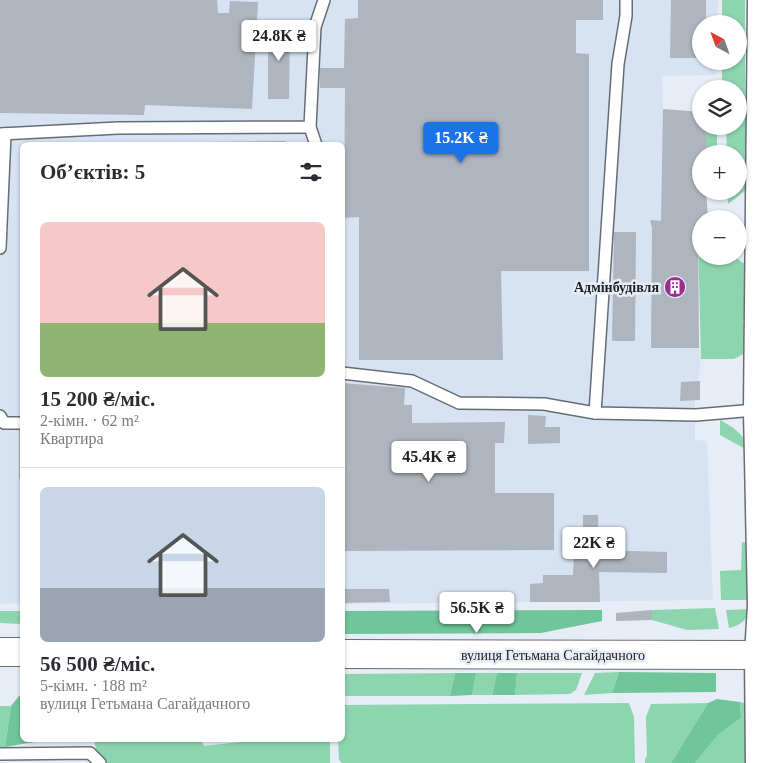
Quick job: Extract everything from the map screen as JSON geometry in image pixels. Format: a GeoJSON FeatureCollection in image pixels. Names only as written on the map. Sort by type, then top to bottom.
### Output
{"type":"FeatureCollection","features":[{"type":"Feature","properties":{"kind":"main road"},"geometry":{"type":"LineString","coordinates":[[0,652],[20,652]]}},
{"type":"Feature","properties":{"kind":"main road","name":"вулиця Гетьмана Сагайдачного"},"geometry":{"type":"LineString","coordinates":[[345,654],[760,656]]}},
{"type":"Feature","properties":{"kind":"street"},"geometry":{"type":"LineString","coordinates":[[757,763],[760,656],[759,0]]}},
{"type":"Feature","properties":{"kind":"lane"},"geometry":{"type":"LineString","coordinates":[[315,142],[310,127],[315,27],[324,0]]}},
{"type":"Feature","properties":{"kind":"lane"},"geometry":{"type":"LineString","coordinates":[[595,413],[618,64],[626,16],[626,0]]}},
{"type":"Feature","properties":{"kind":"lane"},"geometry":{"type":"LineString","coordinates":[[0,248],[3,134],[118,128],[310,127]]}},
{"type":"Feature","properties":{"kind":"lane"},"geometry":{"type":"LineString","coordinates":[[345,373],[412,381],[460,403],[544,404],[595,413],[696,414],[759,411]]}},
{"type":"Feature","properties":{"kind":"lane"},"geometry":{"type":"LineString","coordinates":[[0,416],[4,423],[20,423]]}},
{"type":"Feature","properties":{"kind":"lane"},"geometry":{"type":"LineString","coordinates":[[0,754],[90,754],[100,763]]}},
{"type":"Feature","properties":{"kind":"shaded area"},"geometry":{"type":"Polygon","coordinates":[[[181,0],[718,0],[717,15],[692,15],[692,70],[716,70],[716,75],[662,76],[663,109],[692,111],[692,135],[706,135],[706,145],[692,145],[692,200],[707,200],[707,210],[692,210],[692,265],[699,265],[699,348],[701,359],[695,402],[695,440],[707,441],[713,600],[345,604],[345,142],[20,142],[20,603],[0,604],[0,11],[181,0]]]}},
{"type":"Feature","properties":{"kind":"green space"},"geometry":{"type":"Polygon","coordinates":[[[722,0],[745,0],[745,15],[722,15],[722,0]]]}},
{"type":"Feature","properties":{"kind":"green space"},"geometry":{"type":"Polygon","coordinates":[[[722,70],[745,70],[745,80],[722,80],[722,70]]]}},
{"type":"Feature","properties":{"kind":"green space"},"geometry":{"type":"Polygon","coordinates":[[[747,101],[749,101],[747,189],[747,145],[727,145],[726,135],[747,135],[747,101]]]}},
{"type":"Feature","properties":{"kind":"green space"},"geometry":{"type":"Polygon","coordinates":[[[706,135],[717,135],[717,145],[706,145],[706,135]]]}},
{"type":"Feature","properties":{"kind":"green space"},"geometry":{"type":"Polygon","coordinates":[[[699,265],[746,265],[752,269],[743,324],[754,337],[745,353],[734,359],[701,359],[699,265]]]}},
{"type":"Feature","properties":{"kind":"green space"},"geometry":{"type":"Polygon","coordinates":[[[720,420],[742,436],[749,451],[720,435],[720,420]]]}},
{"type":"Feature","properties":{"kind":"green space"},"geometry":{"type":"Polygon","coordinates":[[[742,542],[749,543],[749,600],[721,600],[720,571],[741,570],[742,542]]]}},
{"type":"Feature","properties":{"kind":"green space"},"geometry":{"type":"Polygon","coordinates":[[[715,608],[719,629],[687,630],[652,620],[652,610],[715,608]]]}},
{"type":"Feature","properties":{"kind":"green space"},"geometry":{"type":"Polygon","coordinates":[[[750,609],[747,617],[742,622],[729,628],[726,610],[750,609]]]}},
{"type":"Feature","properties":{"kind":"green space"},"geometry":{"type":"Polygon","coordinates":[[[602,610],[602,621],[541,633],[345,634],[345,611],[602,610]]]}},
{"type":"Feature","properties":{"kind":"green space"},"geometry":{"type":"Polygon","coordinates":[[[0,611],[20,611],[20,624],[0,623],[0,611]]]}},
{"type":"Feature","properties":{"kind":"green space"},"geometry":{"type":"Polygon","coordinates":[[[619,672],[612,693],[584,695],[595,673],[619,672]]]}},
{"type":"Feature","properties":{"kind":"green space"},"geometry":{"type":"Polygon","coordinates":[[[619,672],[716,673],[716,692],[612,693],[619,672]]]}},
{"type":"Feature","properties":{"kind":"green space"},"geometry":{"type":"Polygon","coordinates":[[[455,673],[450,696],[345,696],[345,674],[455,673]]]}},
{"type":"Feature","properties":{"kind":"green space"},"geometry":{"type":"Polygon","coordinates":[[[455,673],[476,673],[472,695],[450,696],[455,673]]]}},
{"type":"Feature","properties":{"kind":"green space"},"geometry":{"type":"Polygon","coordinates":[[[476,673],[497,673],[492,695],[472,695],[476,673]]]}},
{"type":"Feature","properties":{"kind":"green space"},"geometry":{"type":"Polygon","coordinates":[[[497,673],[517,673],[515,695],[492,695],[497,673]]]}},
{"type":"Feature","properties":{"kind":"green space"},"geometry":{"type":"Polygon","coordinates":[[[517,673],[582,673],[576,690],[570,694],[515,695],[517,673]]]}},
{"type":"Feature","properties":{"kind":"green space"},"geometry":{"type":"Polygon","coordinates":[[[20,696],[20,742],[34,742],[5,747],[11,706],[20,696]]]}},
{"type":"Feature","properties":{"kind":"green space"},"geometry":{"type":"Polygon","coordinates":[[[717,699],[740,702],[741,718],[718,735],[695,763],[671,763],[708,703],[717,699]]]}},
{"type":"Feature","properties":{"kind":"green space"},"geometry":{"type":"Polygon","coordinates":[[[740,702],[745,703],[747,763],[695,763],[718,735],[741,718],[740,702]]]}},
{"type":"Feature","properties":{"kind":"green space"},"geometry":{"type":"Polygon","coordinates":[[[629,703],[634,717],[635,763],[342,763],[339,760],[338,742],[345,742],[345,705],[629,703]]]}},
{"type":"Feature","properties":{"kind":"green space"},"geometry":{"type":"Polygon","coordinates":[[[708,703],[671,763],[645,763],[647,756],[646,717],[651,704],[708,703]]]}},
{"type":"Feature","properties":{"kind":"green space"},"geometry":{"type":"Polygon","coordinates":[[[0,706],[11,706],[5,747],[0,748],[0,706]]]}},
{"type":"Feature","properties":{"kind":"green space"},"geometry":{"type":"Polygon","coordinates":[[[94,742],[202,742],[204,746],[241,742],[330,742],[330,763],[101,763],[94,742]]]}},
{"type":"Feature","properties":{"kind":"building"},"geometry":{"type":"Polygon","coordinates":[[[0,0],[217,0],[218,13],[229,13],[230,1],[258,2],[252,109],[145,105],[144,115],[0,113],[0,0]]]}},
{"type":"Feature","properties":{"kind":"building"},"geometry":{"type":"Polygon","coordinates":[[[358,0],[603,0],[603,20],[576,20],[576,53],[589,54],[589,271],[501,271],[503,360],[359,360],[359,217],[345,218],[345,88],[320,88],[320,68],[344,68],[345,19],[358,18],[358,0]]]}},
{"type":"Feature","properties":{"kind":"building"},"geometry":{"type":"Polygon","coordinates":[[[671,0],[706,0],[706,15],[692,15],[692,58],[670,58],[671,0]]]}},
{"type":"Feature","properties":{"kind":"building"},"geometry":{"type":"Polygon","coordinates":[[[268,25],[290,25],[289,99],[268,99],[268,25]]]}},
{"type":"Feature","properties":{"kind":"building","name":"Адмінбудівля"},"geometry":{"type":"Polygon","coordinates":[[[663,109],[692,111],[692,135],[706,135],[706,145],[692,145],[692,200],[707,200],[707,210],[692,210],[692,265],[698,265],[699,348],[651,348],[652,228],[650,220],[661,221],[663,109]]]}},
{"type":"Feature","properties":{"kind":"building"},"geometry":{"type":"Polygon","coordinates":[[[285,141],[285,142],[211,142],[285,141]]]}},
{"type":"Feature","properties":{"kind":"building"},"geometry":{"type":"Polygon","coordinates":[[[614,232],[636,232],[635,341],[612,341],[614,232]]]}},
{"type":"Feature","properties":{"kind":"building"},"geometry":{"type":"Polygon","coordinates":[[[700,381],[700,400],[680,401],[681,382],[700,381]]]}},
{"type":"Feature","properties":{"kind":"building"},"geometry":{"type":"Polygon","coordinates":[[[345,383],[405,388],[404,405],[412,405],[412,423],[505,422],[504,443],[495,443],[495,493],[554,493],[554,550],[345,551],[345,383]]]}},
{"type":"Feature","properties":{"kind":"building"},"geometry":{"type":"Polygon","coordinates":[[[528,415],[546,416],[545,427],[560,427],[560,443],[528,444],[528,415]]]}},
{"type":"Feature","properties":{"kind":"building"},"geometry":{"type":"Polygon","coordinates":[[[19,428],[20,428],[20,479],[19,428]]]}},
{"type":"Feature","properties":{"kind":"building"},"geometry":{"type":"Polygon","coordinates":[[[583,515],[598,515],[599,550],[667,552],[667,573],[599,572],[600,602],[530,602],[530,584],[543,583],[543,575],[573,575],[574,551],[583,550],[583,515]]]}},
{"type":"Feature","properties":{"kind":"building"},"geometry":{"type":"Polygon","coordinates":[[[345,589],[389,589],[390,602],[345,603],[345,589]]]}},
{"type":"Feature","properties":{"kind":"building"},"geometry":{"type":"Polygon","coordinates":[[[652,610],[652,620],[616,621],[616,613],[652,610]]]}},
{"type":"Feature","properties":{"kind":"place","name":"Адмінбудівля"},"geometry":{"type":"Point","coordinates":[675,287]}}]}
